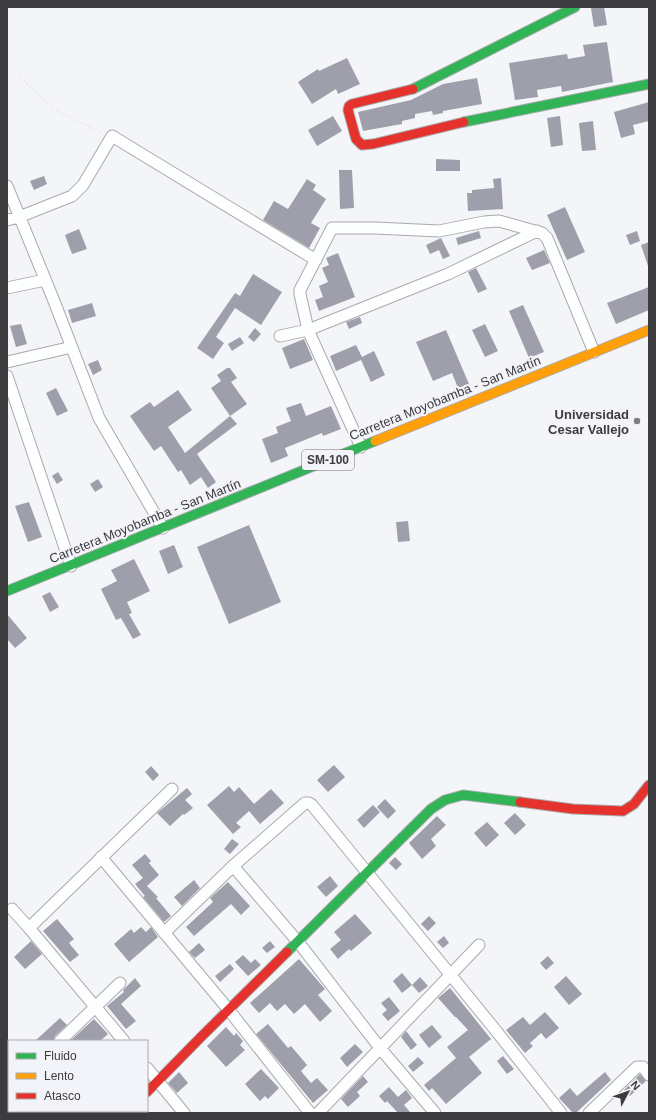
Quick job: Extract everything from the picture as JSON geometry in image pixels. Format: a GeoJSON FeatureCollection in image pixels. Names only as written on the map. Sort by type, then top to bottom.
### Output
{"type":"FeatureCollection","features":[{"type":"Feature","properties":{"kind":"street"},"geometry":{"type":"LineString","coordinates":[[576,7],[409,91],[350,105],[348,110],[356,139],[362,145],[372,144],[448,125],[649,84]]}},
{"type":"Feature","properties":{"kind":"street"},"geometry":{"type":"LineString","coordinates":[[7,220],[19,217],[72,196],[83,185],[112,136],[316,260]]}},
{"type":"Feature","properties":{"kind":"street"},"geometry":{"type":"LineString","coordinates":[[7,186],[99,418],[163,528]]}},
{"type":"Feature","properties":{"kind":"street"},"geometry":{"type":"LineString","coordinates":[[361,447],[308,330],[300,292],[330,230],[334,228],[440,232],[484,222],[499,222],[542,233],[547,238],[594,352]]}},
{"type":"Feature","properties":{"kind":"street"},"geometry":{"type":"LineString","coordinates":[[280,336],[308,330],[448,274],[537,231]]}},
{"type":"Feature","properties":{"kind":"street"},"geometry":{"type":"LineString","coordinates":[[7,288],[45,280]]}},
{"type":"Feature","properties":{"kind":"street","name":"Carretera Moyobamba - San Martín"},"geometry":{"type":"LineString","coordinates":[[7,591],[649,330]]}},
{"type":"Feature","properties":{"kind":"street"},"geometry":{"type":"LineString","coordinates":[[7,362],[72,347]]}},
{"type":"Feature","properties":{"kind":"street"},"geometry":{"type":"LineString","coordinates":[[7,376],[71,566]]}},
{"type":"Feature","properties":{"kind":"street"},"geometry":{"type":"LineString","coordinates":[[148,1091],[228,1009],[299,943],[376,863],[431,809],[445,800],[463,795],[573,809],[623,811],[630,809],[633,806],[649,785]]}},
{"type":"Feature","properties":{"kind":"street"},"geometry":{"type":"LineString","coordinates":[[29,928],[172,789]]}},
{"type":"Feature","properties":{"kind":"street"},"geometry":{"type":"LineString","coordinates":[[164,933],[234,866],[305,803],[309,803],[561,1113]]}},
{"type":"Feature","properties":{"kind":"street"},"geometry":{"type":"LineString","coordinates":[[101,858],[228,1009],[310,1113]]}},
{"type":"Feature","properties":{"kind":"street"},"geometry":{"type":"LineString","coordinates":[[234,866],[299,943],[380,1048],[435,1113]]}},
{"type":"Feature","properties":{"kind":"street"},"geometry":{"type":"LineString","coordinates":[[12,909],[123,1040]]}},
{"type":"Feature","properties":{"kind":"street"},"geometry":{"type":"LineString","coordinates":[[318,1113],[451,976],[479,945]]}},
{"type":"Feature","properties":{"kind":"street"},"geometry":{"type":"LineString","coordinates":[[61,1040],[120,983]]}},
{"type":"Feature","properties":{"kind":"street"},"geometry":{"type":"LineString","coordinates":[[590,1113],[637,1066],[643,1067],[649,1074]]}},
{"type":"Feature","properties":{"kind":"street"},"geometry":{"type":"LineString","coordinates":[[148,1069],[184,1113]]}},
{"type":"Feature","properties":{"kind":"path"},"geometry":{"type":"LineString","coordinates":[[18,75],[54,109],[83,124],[112,136]]}},
{"type":"Feature","properties":{"kind":"building"},"geometry":{"type":"Polygon","coordinates":[[[604,7],[607,25],[594,27],[591,8],[604,7]]]}},
{"type":"Feature","properties":{"kind":"building"},"geometry":{"type":"Polygon","coordinates":[[[607,42],[613,82],[562,92],[561,86],[537,90],[538,97],[515,100],[509,63],[567,54],[568,59],[585,56],[583,45],[607,42]]]}},
{"type":"Feature","properties":{"kind":"building"},"geometry":{"type":"Polygon","coordinates":[[[347,58],[360,84],[338,94],[336,89],[312,104],[298,82],[318,69],[319,71],[347,58]]]}},
{"type":"Feature","properties":{"kind":"building"},"geometry":{"type":"Polygon","coordinates":[[[477,78],[482,104],[443,111],[443,113],[433,115],[432,111],[415,114],[415,118],[402,121],[402,124],[363,131],[358,112],[411,100],[443,84],[477,78]]]}},
{"type":"Feature","properties":{"kind":"building"},"geometry":{"type":"Polygon","coordinates":[[[649,102],[649,121],[633,125],[635,134],[621,138],[614,112],[649,102]]]}},
{"type":"Feature","properties":{"kind":"building"},"geometry":{"type":"Polygon","coordinates":[[[333,116],[342,131],[317,146],[308,130],[333,116]]]}},
{"type":"Feature","properties":{"kind":"building"},"geometry":{"type":"Polygon","coordinates":[[[560,116],[563,145],[551,147],[547,118],[560,116]]]}},
{"type":"Feature","properties":{"kind":"building"},"geometry":{"type":"Polygon","coordinates":[[[593,121],[596,150],[582,151],[579,123],[593,121]]]}},
{"type":"Feature","properties":{"kind":"building"},"geometry":{"type":"Polygon","coordinates":[[[436,159],[460,160],[460,171],[436,171],[436,159]]]}},
{"type":"Feature","properties":{"kind":"building"},"geometry":{"type":"Polygon","coordinates":[[[339,170],[352,170],[354,208],[340,209],[339,170]]]}},
{"type":"Feature","properties":{"kind":"building"},"geometry":{"type":"Polygon","coordinates":[[[44,176],[47,184],[34,190],[30,181],[44,176]]]}},
{"type":"Feature","properties":{"kind":"building"},"geometry":{"type":"Polygon","coordinates":[[[501,178],[503,209],[468,211],[467,193],[472,193],[472,190],[494,188],[493,179],[501,178]]]}},
{"type":"Feature","properties":{"kind":"building"},"geometry":{"type":"Polygon","coordinates":[[[307,179],[316,185],[313,190],[326,199],[311,223],[320,228],[309,248],[263,220],[274,201],[288,209],[307,179]]]}},
{"type":"Feature","properties":{"kind":"building"},"geometry":{"type":"Polygon","coordinates":[[[565,207],[585,252],[567,260],[547,215],[565,207]]]}},
{"type":"Feature","properties":{"kind":"building"},"geometry":{"type":"Polygon","coordinates":[[[79,229],[87,249],[72,254],[65,235],[79,229]]]}},
{"type":"Feature","properties":{"kind":"building"},"geometry":{"type":"Polygon","coordinates":[[[479,231],[481,238],[458,245],[456,238],[479,231]]]}},
{"type":"Feature","properties":{"kind":"building"},"geometry":{"type":"Polygon","coordinates":[[[637,231],[640,241],[630,245],[626,235],[637,231]]]}},
{"type":"Feature","properties":{"kind":"building"},"geometry":{"type":"Polygon","coordinates":[[[441,238],[450,256],[443,259],[439,250],[430,254],[426,245],[441,238]]]}},
{"type":"Feature","properties":{"kind":"building"},"geometry":{"type":"Polygon","coordinates":[[[649,242],[649,265],[648,266],[641,245],[649,242]]]}},
{"type":"Feature","properties":{"kind":"building"},"geometry":{"type":"Polygon","coordinates":[[[544,250],[550,263],[532,270],[526,258],[544,250]]]}},
{"type":"Feature","properties":{"kind":"building"},"geometry":{"type":"Polygon","coordinates":[[[338,253],[355,297],[319,311],[315,300],[323,297],[319,286],[328,282],[322,268],[329,265],[326,258],[338,253]]]}},
{"type":"Feature","properties":{"kind":"building"},"geometry":{"type":"Polygon","coordinates":[[[476,268],[487,289],[478,293],[468,272],[476,268]]]}},
{"type":"Feature","properties":{"kind":"building"},"geometry":{"type":"Polygon","coordinates":[[[253,274],[282,292],[261,325],[235,308],[216,337],[224,343],[213,359],[197,348],[235,293],[240,296],[253,274]]]}},
{"type":"Feature","properties":{"kind":"building"},"geometry":{"type":"Polygon","coordinates":[[[649,287],[649,310],[616,324],[607,303],[649,287]]]}},
{"type":"Feature","properties":{"kind":"building"},"geometry":{"type":"Polygon","coordinates":[[[92,303],[96,316],[72,323],[68,310],[92,303]]]}},
{"type":"Feature","properties":{"kind":"building"},"geometry":{"type":"Polygon","coordinates":[[[523,305],[544,352],[529,358],[509,311],[523,305]]]}},
{"type":"Feature","properties":{"kind":"building"},"geometry":{"type":"Polygon","coordinates":[[[360,317],[362,323],[349,329],[346,322],[360,317]]]}},
{"type":"Feature","properties":{"kind":"building"},"geometry":{"type":"Polygon","coordinates":[[[21,324],[27,344],[16,347],[10,326],[21,324]]]}},
{"type":"Feature","properties":{"kind":"building"},"geometry":{"type":"Polygon","coordinates":[[[485,324],[498,351],[485,357],[472,330],[485,324]]]}},
{"type":"Feature","properties":{"kind":"building"},"geometry":{"type":"Polygon","coordinates":[[[255,328],[261,334],[254,342],[248,337],[255,328]]]}},
{"type":"Feature","properties":{"kind":"building"},"geometry":{"type":"Polygon","coordinates":[[[446,330],[469,384],[458,388],[452,373],[433,381],[416,342],[446,330]]]}},
{"type":"Feature","properties":{"kind":"building"},"geometry":{"type":"Polygon","coordinates":[[[240,337],[244,343],[232,351],[228,344],[240,337]]]}},
{"type":"Feature","properties":{"kind":"building"},"geometry":{"type":"Polygon","coordinates":[[[304,339],[313,360],[290,369],[282,348],[304,339]]]}},
{"type":"Feature","properties":{"kind":"building"},"geometry":{"type":"Polygon","coordinates":[[[356,345],[362,357],[374,351],[385,375],[371,382],[361,360],[336,371],[330,356],[356,345]]]}},
{"type":"Feature","properties":{"kind":"building"},"geometry":{"type":"Polygon","coordinates":[[[98,360],[102,370],[93,375],[88,364],[98,360]]]}},
{"type":"Feature","properties":{"kind":"building"},"geometry":{"type":"Polygon","coordinates":[[[227,368],[230,368],[237,378],[231,382],[247,404],[230,416],[211,388],[221,381],[217,375],[227,368]]]}},
{"type":"Feature","properties":{"kind":"building"},"geometry":{"type":"Polygon","coordinates":[[[56,388],[68,411],[57,416],[46,393],[56,388]]]}},
{"type":"Feature","properties":{"kind":"building"},"geometry":{"type":"Polygon","coordinates":[[[178,390],[192,410],[168,427],[185,453],[230,416],[237,424],[197,454],[216,482],[208,488],[201,477],[190,485],[181,470],[178,472],[161,446],[154,451],[130,416],[150,402],[154,407],[178,390]]]}},
{"type":"Feature","properties":{"kind":"building"},"geometry":{"type":"Polygon","coordinates":[[[301,403],[306,416],[331,406],[341,429],[323,436],[322,433],[285,448],[288,456],[271,463],[262,439],[278,433],[276,427],[291,421],[286,408],[301,403]]]}},
{"type":"Feature","properties":{"kind":"building"},"geometry":{"type":"Polygon","coordinates":[[[58,472],[63,480],[57,484],[52,476],[58,472]]]}},
{"type":"Feature","properties":{"kind":"building"},"geometry":{"type":"Polygon","coordinates":[[[98,479],[103,487],[95,492],[90,484],[98,479]]]}},
{"type":"Feature","properties":{"kind":"building"},"geometry":{"type":"Polygon","coordinates":[[[29,502],[42,537],[28,542],[15,506],[29,502]]]}},
{"type":"Feature","properties":{"kind":"building"},"geometry":{"type":"Polygon","coordinates":[[[408,521],[410,541],[398,542],[396,522],[408,521]]]}},
{"type":"Feature","properties":{"kind":"building"},"geometry":{"type":"Polygon","coordinates":[[[249,525],[281,602],[229,624],[197,547],[249,525]]]}},
{"type":"Feature","properties":{"kind":"building"},"geometry":{"type":"Polygon","coordinates":[[[174,545],[183,567],[168,574],[159,551],[174,545]]]}},
{"type":"Feature","properties":{"kind":"building"},"geometry":{"type":"Polygon","coordinates":[[[134,559],[150,591],[127,602],[132,613],[129,614],[141,635],[133,639],[121,618],[116,620],[101,589],[117,581],[111,570],[134,559]]]}},
{"type":"Feature","properties":{"kind":"building"},"geometry":{"type":"Polygon","coordinates":[[[50,592],[59,607],[50,612],[42,596],[50,592]]]}},
{"type":"Feature","properties":{"kind":"building"},"geometry":{"type":"Polygon","coordinates":[[[7,614],[27,638],[15,648],[7,639],[7,614]]]}},
{"type":"Feature","properties":{"kind":"building"},"geometry":{"type":"Polygon","coordinates":[[[334,765],[345,777],[328,792],[317,780],[334,765]]]}},
{"type":"Feature","properties":{"kind":"building"},"geometry":{"type":"Polygon","coordinates":[[[151,766],[159,775],[153,781],[145,772],[151,766]]]}},
{"type":"Feature","properties":{"kind":"building"},"geometry":{"type":"Polygon","coordinates":[[[229,786],[234,792],[239,787],[254,804],[271,789],[284,803],[260,824],[249,811],[236,823],[241,827],[233,834],[207,805],[229,786]]]}},
{"type":"Feature","properties":{"kind":"building"},"geometry":{"type":"Polygon","coordinates":[[[187,788],[192,794],[185,800],[193,808],[184,815],[183,814],[170,826],[157,813],[187,788]]]}},
{"type":"Feature","properties":{"kind":"building"},"geometry":{"type":"Polygon","coordinates":[[[385,799],[396,811],[388,819],[377,807],[385,799]]]}},
{"type":"Feature","properties":{"kind":"building"},"geometry":{"type":"Polygon","coordinates":[[[373,805],[380,812],[364,828],[357,820],[373,805]]]}},
{"type":"Feature","properties":{"kind":"building"},"geometry":{"type":"Polygon","coordinates":[[[515,813],[526,825],[515,835],[504,823],[515,813]]]}},
{"type":"Feature","properties":{"kind":"building"},"geometry":{"type":"Polygon","coordinates":[[[437,816],[446,825],[431,839],[436,846],[422,859],[409,843],[437,816]]]}},
{"type":"Feature","properties":{"kind":"building"},"geometry":{"type":"Polygon","coordinates":[[[487,822],[499,835],[486,847],[474,833],[487,822]]]}},
{"type":"Feature","properties":{"kind":"building"},"geometry":{"type":"Polygon","coordinates":[[[232,839],[239,844],[230,854],[224,849],[232,839]]]}},
{"type":"Feature","properties":{"kind":"building"},"geometry":{"type":"Polygon","coordinates":[[[145,854],[151,861],[149,863],[159,875],[147,886],[158,897],[156,898],[171,916],[164,922],[143,897],[145,896],[135,884],[143,878],[132,865],[145,854]]]}},
{"type":"Feature","properties":{"kind":"building"},"geometry":{"type":"Polygon","coordinates":[[[395,857],[402,864],[396,870],[389,863],[395,857]]]}},
{"type":"Feature","properties":{"kind":"building"},"geometry":{"type":"Polygon","coordinates":[[[330,876],[338,886],[326,897],[317,887],[330,876]]]}},
{"type":"Feature","properties":{"kind":"building"},"geometry":{"type":"Polygon","coordinates":[[[194,880],[200,888],[182,906],[174,897],[194,880]]]}},
{"type":"Feature","properties":{"kind":"building"},"geometry":{"type":"Polygon","coordinates":[[[228,882],[250,906],[241,915],[231,904],[194,936],[186,927],[213,902],[210,898],[228,882]]]}},
{"type":"Feature","properties":{"kind":"building"},"geometry":{"type":"Polygon","coordinates":[[[355,914],[372,933],[351,951],[349,949],[338,959],[330,949],[341,940],[334,932],[355,914]]]}},
{"type":"Feature","properties":{"kind":"building"},"geometry":{"type":"Polygon","coordinates":[[[429,916],[436,923],[428,931],[421,924],[429,916]]]}},
{"type":"Feature","properties":{"kind":"building"},"geometry":{"type":"Polygon","coordinates":[[[57,919],[74,939],[69,943],[79,955],[70,962],[43,931],[57,919]]]}},
{"type":"Feature","properties":{"kind":"building"},"geometry":{"type":"Polygon","coordinates":[[[141,927],[146,932],[151,927],[158,937],[129,962],[114,944],[131,929],[134,933],[141,927]]]}},
{"type":"Feature","properties":{"kind":"building"},"geometry":{"type":"Polygon","coordinates":[[[444,936],[449,943],[443,948],[437,942],[444,936]]]}},
{"type":"Feature","properties":{"kind":"building"},"geometry":{"type":"Polygon","coordinates":[[[31,941],[42,954],[25,969],[14,957],[31,941]]]}},
{"type":"Feature","properties":{"kind":"building"},"geometry":{"type":"Polygon","coordinates":[[[270,941],[275,947],[267,953],[262,948],[270,941]]]}},
{"type":"Feature","properties":{"kind":"building"},"geometry":{"type":"Polygon","coordinates":[[[199,943],[205,950],[195,958],[189,952],[199,943]]]}},
{"type":"Feature","properties":{"kind":"building"},"geometry":{"type":"Polygon","coordinates":[[[243,955],[251,963],[255,959],[261,965],[248,976],[235,962],[243,955]]]}},
{"type":"Feature","properties":{"kind":"building"},"geometry":{"type":"Polygon","coordinates":[[[548,956],[554,963],[546,970],[540,963],[548,956]]]}},
{"type":"Feature","properties":{"kind":"building"},"geometry":{"type":"Polygon","coordinates":[[[299,959],[325,989],[318,995],[332,1011],[320,1022],[305,1004],[294,1014],[285,1004],[277,1011],[270,1003],[259,1013],[250,1003],[299,959]]]}},
{"type":"Feature","properties":{"kind":"building"},"geometry":{"type":"Polygon","coordinates":[[[230,964],[234,969],[220,982],[215,976],[230,964]]]}},
{"type":"Feature","properties":{"kind":"building"},"geometry":{"type":"Polygon","coordinates":[[[402,973],[412,985],[402,993],[393,981],[402,973]]]}},
{"type":"Feature","properties":{"kind":"building"},"geometry":{"type":"Polygon","coordinates":[[[566,976],[582,994],[569,1005],[554,987],[566,976]]]}},
{"type":"Feature","properties":{"kind":"building"},"geometry":{"type":"Polygon","coordinates":[[[420,977],[428,986],[419,993],[412,985],[420,977]]]}},
{"type":"Feature","properties":{"kind":"building"},"geometry":{"type":"Polygon","coordinates":[[[135,978],[141,986],[121,1004],[136,1021],[126,1029],[107,1006],[124,992],[123,990],[135,978]]]}},
{"type":"Feature","properties":{"kind":"building"},"geometry":{"type":"Polygon","coordinates":[[[450,988],[491,1039],[469,1057],[482,1073],[446,1104],[432,1088],[429,1091],[424,1085],[456,1058],[447,1047],[468,1030],[438,998],[450,988]]]}},
{"type":"Feature","properties":{"kind":"building"},"geometry":{"type":"Polygon","coordinates":[[[389,997],[400,1011],[388,1021],[382,1014],[387,1010],[381,1003],[389,997]]]}},
{"type":"Feature","properties":{"kind":"building"},"geometry":{"type":"Polygon","coordinates":[[[545,1012],[559,1028],[546,1039],[541,1033],[530,1043],[533,1046],[525,1053],[506,1030],[523,1017],[530,1025],[545,1012]]]}},
{"type":"Feature","properties":{"kind":"building"},"geometry":{"type":"Polygon","coordinates":[[[60,1018],[67,1025],[55,1036],[53,1040],[36,1040],[60,1018]]]}},
{"type":"Feature","properties":{"kind":"building"},"geometry":{"type":"Polygon","coordinates":[[[94,1019],[108,1034],[101,1040],[71,1040],[94,1019]]]}},
{"type":"Feature","properties":{"kind":"building"},"geometry":{"type":"Polygon","coordinates":[[[268,1024],[288,1048],[291,1046],[307,1065],[301,1071],[311,1083],[317,1078],[328,1090],[313,1103],[256,1034],[268,1024]]]}},
{"type":"Feature","properties":{"kind":"building"},"geometry":{"type":"Polygon","coordinates":[[[432,1025],[442,1037],[429,1048],[419,1035],[432,1025]]]}},
{"type":"Feature","properties":{"kind":"building"},"geometry":{"type":"Polygon","coordinates":[[[226,1027],[234,1036],[236,1033],[243,1041],[240,1045],[245,1050],[226,1067],[207,1046],[226,1027]]]}},
{"type":"Feature","properties":{"kind":"building"},"geometry":{"type":"Polygon","coordinates":[[[406,1031],[417,1045],[411,1050],[401,1037],[406,1031]]]}},
{"type":"Feature","properties":{"kind":"building"},"geometry":{"type":"Polygon","coordinates":[[[355,1044],[363,1052],[347,1067],[340,1058],[355,1044]]]}},
{"type":"Feature","properties":{"kind":"building"},"geometry":{"type":"Polygon","coordinates":[[[503,1056],[514,1069],[507,1074],[497,1061],[503,1056]]]}},
{"type":"Feature","properties":{"kind":"building"},"geometry":{"type":"Polygon","coordinates":[[[418,1057],[424,1063],[413,1072],[408,1066],[418,1057]]]}},
{"type":"Feature","properties":{"kind":"building"},"geometry":{"type":"Polygon","coordinates":[[[261,1069],[279,1088],[268,1099],[265,1096],[260,1101],[245,1084],[261,1069]]]}},
{"type":"Feature","properties":{"kind":"building"},"geometry":{"type":"Polygon","coordinates":[[[179,1072],[188,1083],[177,1093],[168,1083],[179,1072]]]}},
{"type":"Feature","properties":{"kind":"building"},"geometry":{"type":"Polygon","coordinates":[[[605,1072],[611,1080],[576,1113],[573,1113],[559,1098],[570,1088],[577,1096],[605,1072]]]}},
{"type":"Feature","properties":{"kind":"building"},"geometry":{"type":"Polygon","coordinates":[[[640,1074],[646,1081],[630,1096],[624,1090],[640,1074]]]}},
{"type":"Feature","properties":{"kind":"building"},"geometry":{"type":"Polygon","coordinates":[[[363,1076],[368,1082],[357,1092],[360,1096],[348,1107],[341,1099],[363,1076]]]}},
{"type":"Feature","properties":{"kind":"building"},"geometry":{"type":"Polygon","coordinates":[[[389,1087],[398,1097],[406,1090],[412,1098],[404,1105],[411,1113],[398,1113],[387,1101],[385,1103],[379,1096],[389,1087]]]}},
{"type":"Feature","properties":{"kind":"traffic: fast"},"geometry":{"type":"LineString","coordinates":[[413,89],[575,7]]}},
{"type":"Feature","properties":{"kind":"traffic: fast"},"geometry":{"type":"LineString","coordinates":[[464,122],[649,84]]}},
{"type":"Feature","properties":{"kind":"traffic: fast"},"geometry":{"type":"LineString","coordinates":[[7,591],[375,441]]}},
{"type":"Feature","properties":{"kind":"traffic: fast"},"geometry":{"type":"LineString","coordinates":[[287,952],[431,809],[445,800],[463,795],[520,802]]}},
{"type":"Feature","properties":{"kind":"traffic: slow"},"geometry":{"type":"LineString","coordinates":[[375,441],[649,330]]}},
{"type":"Feature","properties":{"kind":"traffic: jam"},"geometry":{"type":"LineString","coordinates":[[413,89],[349,106],[348,110],[356,139],[362,145],[373,144],[464,122]]}},
{"type":"Feature","properties":{"kind":"traffic: jam"},"geometry":{"type":"LineString","coordinates":[[520,802],[573,809],[623,811],[634,804],[649,785]]}},
{"type":"Feature","properties":{"kind":"traffic: jam"},"geometry":{"type":"LineString","coordinates":[[148,1091],[287,952]]}},
{"type":"Feature","properties":{"kind":"place","name":"Universidad Cesar Vallejo"},"geometry":{"type":"Point","coordinates":[637,421]}}]}
